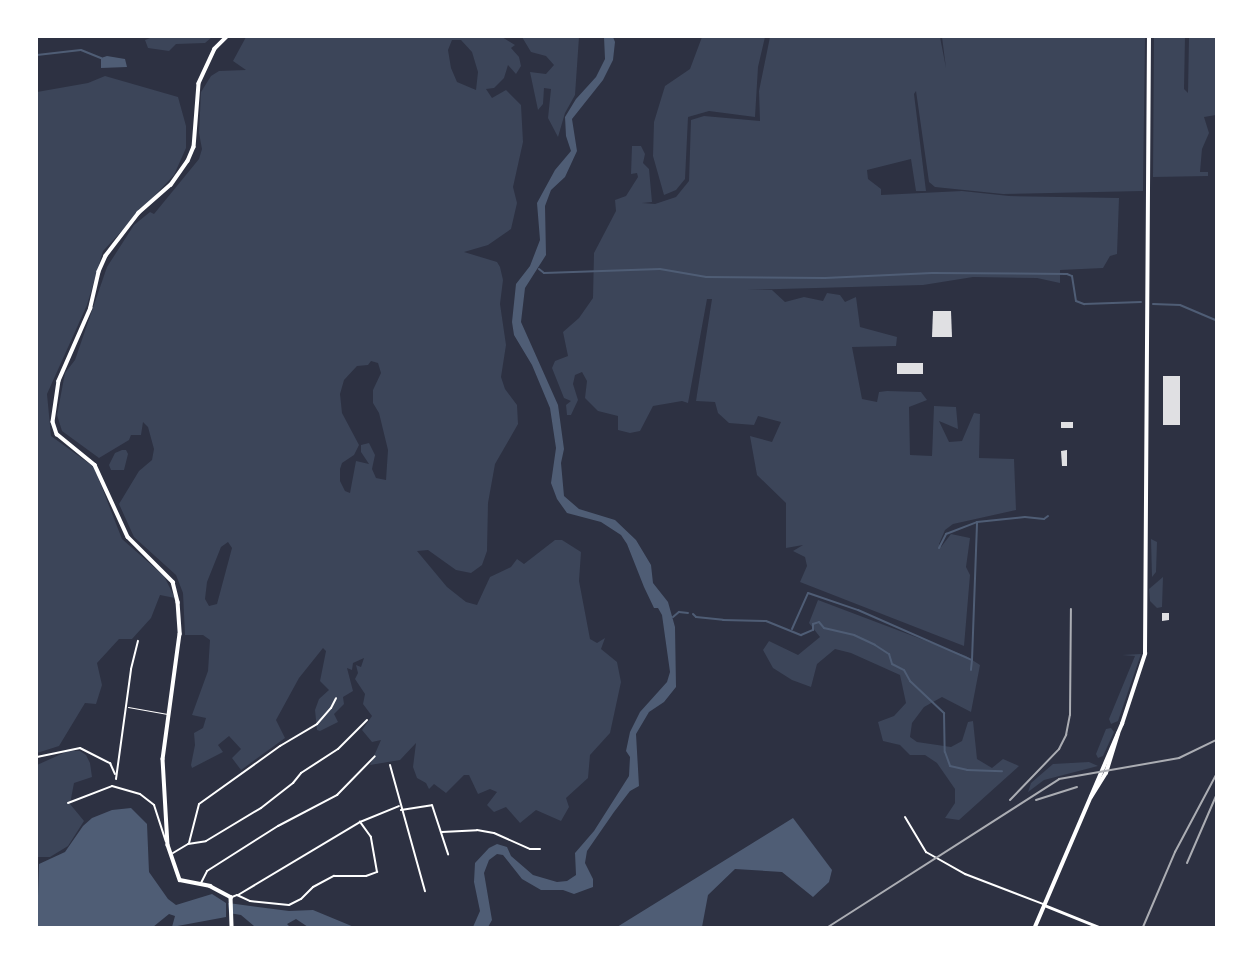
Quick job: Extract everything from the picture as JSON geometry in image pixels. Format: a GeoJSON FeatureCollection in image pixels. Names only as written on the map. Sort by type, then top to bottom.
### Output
{"type":"FeatureCollection","features":[{"type":"Feature","properties":{"kind":"main road"},"geometry":{"type":"LineString","coordinates":[[227,37],[215,49],[199,84],[194,147],[188,161],[172,185],[139,214],[106,256],[99,272],[91,308],[59,381],[53,405],[57,434],[95,465],[128,537],[169,577],[178,602],[180,634],[163,767],[168,845],[173,853],[177,877],[185,883],[201,884],[232,900],[232,927]]}},
{"type":"Feature","properties":{"kind":"main road"},"geometry":{"type":"LineString","coordinates":[[1035,927],[1086,806],[1106,773],[1141,671],[1146,642],[1149,37]]}},
{"type":"Feature","properties":{"kind":"street"},"geometry":{"type":"LineString","coordinates":[[116,779],[128,707],[131,668],[138,642]]}},
{"type":"Feature","properties":{"kind":"street"},"geometry":{"type":"LineString","coordinates":[[188,844],[200,804],[279,746],[317,724],[331,708],[335,698]]}},
{"type":"Feature","properties":{"kind":"street"},"geometry":{"type":"LineString","coordinates":[[173,853],[188,844],[206,841],[261,808],[293,783],[301,773],[338,748],[367,720]]}},
{"type":"Feature","properties":{"kind":"street"},"geometry":{"type":"LineString","coordinates":[[37,757],[80,748],[110,763],[117,786]]}},
{"type":"Feature","properties":{"kind":"street"},"geometry":{"type":"LineString","coordinates":[[201,884],[208,871],[278,826],[337,795],[375,756]]}},
{"type":"Feature","properties":{"kind":"street"},"geometry":{"type":"LineString","coordinates":[[390,765],[398,806],[425,891]]}},
{"type":"Feature","properties":{"kind":"street"},"geometry":{"type":"LineString","coordinates":[[68,803],[117,786],[149,799],[168,845]]}},
{"type":"Feature","properties":{"kind":"street"},"geometry":{"type":"LineString","coordinates":[[401,810],[432,805],[448,854]]}},
{"type":"Feature","properties":{"kind":"street"},"geometry":{"type":"LineString","coordinates":[[232,900],[360,822],[398,806]]}},
{"type":"Feature","properties":{"kind":"street"},"geometry":{"type":"LineString","coordinates":[[905,817],[926,852],[965,874],[1099,927]]}},
{"type":"Feature","properties":{"kind":"street"},"geometry":{"type":"LineString","coordinates":[[237,895],[250,901],[289,905],[301,899],[313,887],[334,876],[366,876],[377,872],[371,837],[360,822]]}},
{"type":"Feature","properties":{"kind":"street"},"geometry":{"type":"LineString","coordinates":[[442,832],[477,830],[494,833],[530,849],[540,849]]}},
{"type":"Feature","properties":{"kind":"lane"},"geometry":{"type":"LineString","coordinates":[[128,707],[169,715]]}},
{"type":"Feature","properties":{"kind":"shaded area"},"geometry":{"type":"Polygon","coordinates":[[[153,37],[212,37],[205,43],[176,44],[169,51],[148,48],[145,40],[153,37]]]}},
{"type":"Feature","properties":{"kind":"shaded area"},"geometry":{"type":"Polygon","coordinates":[[[246,37],[502,37],[515,45],[511,48],[519,57],[521,66],[516,74],[508,65],[504,78],[494,88],[486,89],[492,98],[506,90],[521,105],[523,142],[513,187],[517,203],[511,229],[488,245],[464,252],[497,262],[500,267],[503,280],[500,304],[506,345],[501,377],[505,389],[517,405],[518,424],[495,464],[488,503],[487,551],[482,565],[471,573],[456,570],[428,550],[417,551],[447,587],[466,602],[477,605],[490,577],[511,567],[517,559],[524,564],[555,540],[562,540],[581,552],[579,581],[590,639],[597,643],[605,638],[601,649],[617,662],[621,682],[610,733],[590,755],[588,778],[566,798],[569,807],[561,821],[536,810],[520,823],[506,807],[494,812],[487,805],[497,792],[490,789],[478,794],[469,775],[464,775],[446,793],[434,784],[429,789],[426,783],[417,778],[413,767],[416,743],[400,760],[370,765],[381,740],[372,742],[362,730],[372,716],[363,704],[365,694],[355,679],[358,673],[356,665],[361,667],[364,658],[353,663],[352,670],[347,668],[353,691],[343,697],[344,704],[334,714],[338,722],[317,730],[315,710],[319,699],[329,690],[320,681],[326,651],[323,648],[299,678],[276,720],[285,738],[241,770],[232,758],[241,749],[229,736],[218,745],[223,752],[192,768],[194,733],[203,728],[206,718],[192,715],[208,671],[210,640],[203,635],[185,635],[183,593],[176,575],[134,537],[119,504],[139,471],[152,460],[154,449],[148,427],[143,422],[141,435],[131,435],[129,440],[99,458],[62,431],[57,415],[65,373],[75,360],[107,267],[134,225],[150,212],[154,214],[199,159],[202,149],[199,133],[201,92],[211,76],[219,71],[246,70],[233,61],[246,37]],[[452,40],[448,50],[457,82],[476,90],[478,72],[472,52],[461,40],[452,40]],[[371,361],[368,365],[357,366],[344,380],[340,394],[342,413],[359,445],[354,455],[342,463],[340,469],[340,481],[345,491],[350,493],[356,461],[369,464],[361,452],[361,445],[369,443],[375,455],[372,469],[376,478],[386,480],[388,450],[379,413],[373,403],[373,390],[381,373],[378,363],[371,361]],[[228,542],[221,547],[207,582],[205,599],[209,606],[217,604],[232,548],[228,542]]]}},
{"type":"Feature","properties":{"kind":"shaded area"},"geometry":{"type":"Polygon","coordinates":[[[522,37],[579,37],[575,95],[565,113],[558,137],[548,118],[551,89],[544,88],[543,104],[538,110],[530,72],[546,74],[554,65],[546,56],[531,52],[522,37]]]}},
{"type":"Feature","properties":{"kind":"shaded area"},"geometry":{"type":"Polygon","coordinates":[[[604,37],[613,37],[615,42],[613,60],[603,80],[572,119],[577,151],[565,177],[551,190],[545,206],[546,255],[525,288],[521,322],[558,405],[564,449],[561,463],[564,496],[579,509],[615,520],[636,540],[651,565],[653,583],[668,602],[675,627],[676,687],[664,702],[649,712],[636,734],[639,786],[630,791],[587,851],[585,863],[593,879],[593,887],[574,894],[563,890],[541,890],[522,879],[503,855],[497,854],[489,860],[484,873],[492,920],[488,927],[473,927],[480,911],[474,882],[475,863],[489,848],[497,844],[507,847],[511,856],[533,875],[557,882],[567,881],[576,875],[575,853],[594,831],[629,776],[630,757],[626,751],[630,732],[640,712],[667,682],[670,672],[662,615],[658,608],[654,608],[627,544],[621,535],[601,522],[567,513],[557,499],[551,483],[556,448],[550,408],[532,365],[514,335],[512,322],[516,284],[530,266],[540,240],[537,203],[555,170],[571,151],[566,136],[565,117],[576,99],[596,77],[605,59],[604,37]]]}},
{"type":"Feature","properties":{"kind":"shaded area"},"geometry":{"type":"Polygon","coordinates":[[[702,37],[765,37],[758,67],[755,117],[709,111],[688,117],[685,179],[676,190],[664,195],[653,156],[654,122],[665,86],[690,69],[702,37]]]}},
{"type":"Feature","properties":{"kind":"shaded area"},"geometry":{"type":"Polygon","coordinates":[[[770,37],[940,37],[946,68],[942,37],[1145,37],[1143,191],[1003,194],[935,187],[929,182],[916,91],[914,94],[926,191],[916,191],[911,159],[867,170],[868,179],[881,189],[881,195],[962,191],[1009,196],[1119,198],[1117,254],[1110,256],[1103,268],[1060,270],[1060,283],[1037,278],[973,277],[923,285],[747,290],[772,290],[785,302],[804,297],[823,301],[827,293],[840,295],[845,302],[856,297],[860,327],[897,337],[896,346],[852,347],[862,399],[877,402],[879,392],[887,391],[921,392],[927,400],[909,407],[910,455],[932,456],[934,406],[956,407],[958,429],[939,421],[949,442],[962,441],[974,413],[980,414],[979,458],[1014,459],[1016,510],[953,524],[945,530],[939,544],[941,547],[951,534],[970,538],[966,567],[970,575],[964,646],[800,582],[807,566],[805,557],[793,551],[803,545],[786,548],[786,503],[757,475],[750,436],[772,442],[781,422],[758,416],[754,425],[729,423],[718,413],[715,402],[696,401],[712,299],[707,299],[688,403],[682,401],[653,406],[640,431],[630,433],[618,430],[618,416],[598,411],[585,398],[587,381],[582,372],[575,375],[573,384],[578,400],[571,415],[567,415],[566,405],[571,401],[564,398],[552,368],[555,361],[568,356],[563,332],[579,318],[593,298],[594,253],[616,211],[615,200],[626,196],[638,177],[637,173],[631,174],[632,146],[641,146],[645,154],[643,163],[649,169],[652,202],[642,203],[655,204],[676,197],[689,181],[691,120],[704,116],[760,121],[759,91],[770,37]]]}},
{"type":"Feature","properties":{"kind":"shaded area"},"geometry":{"type":"Polygon","coordinates":[[[1154,37],[1185,37],[1184,89],[1188,93],[1189,37],[1216,37],[1216,115],[1204,117],[1209,133],[1202,149],[1200,172],[1208,172],[1208,176],[1153,177],[1154,37]]]}},
{"type":"Feature","properties":{"kind":"shaded area"},"geometry":{"type":"Polygon","coordinates":[[[107,56],[125,59],[127,67],[101,68],[101,58],[107,56]]]}},
{"type":"Feature","properties":{"kind":"shaded area"},"geometry":{"type":"Polygon","coordinates":[[[105,76],[178,97],[186,126],[186,148],[174,175],[103,251],[87,305],[47,394],[51,436],[94,467],[122,539],[164,576],[175,598],[160,595],[151,618],[132,639],[119,639],[97,663],[102,685],[96,704],[85,703],[59,746],[37,753],[37,92],[88,83],[105,76]]]}},
{"type":"Feature","properties":{"kind":"shaded area"},"geometry":{"type":"Polygon","coordinates":[[[126,450],[128,454],[124,470],[111,470],[109,465],[115,453],[126,450]]]}},
{"type":"Feature","properties":{"kind":"shaded area"},"geometry":{"type":"Polygon","coordinates":[[[1151,539],[1157,542],[1156,572],[1152,577],[1151,539]]]}},
{"type":"Feature","properties":{"kind":"shaded area"},"geometry":{"type":"Polygon","coordinates":[[[1163,577],[1162,607],[1157,608],[1150,601],[1149,589],[1163,577]]]}},
{"type":"Feature","properties":{"kind":"shaded area"},"geometry":{"type":"Polygon","coordinates":[[[818,600],[966,656],[980,665],[971,712],[942,697],[924,707],[912,723],[910,737],[917,742],[951,747],[962,741],[968,722],[973,721],[977,759],[992,768],[1003,759],[1019,766],[959,820],[945,818],[955,803],[955,789],[937,763],[925,755],[910,755],[900,745],[883,741],[878,722],[894,716],[906,703],[900,675],[851,653],[835,649],[817,664],[811,687],[792,680],[773,668],[763,650],[769,641],[798,655],[820,637],[809,623],[818,600]]]}},
{"type":"Feature","properties":{"kind":"shaded area"},"geometry":{"type":"Polygon","coordinates":[[[1141,654],[1118,721],[1111,724],[1109,719],[1135,656],[1122,655],[1141,654]]]}},
{"type":"Feature","properties":{"kind":"shaded area"},"geometry":{"type":"Polygon","coordinates":[[[1111,728],[1114,732],[1103,756],[1098,758],[1096,754],[1106,729],[1111,728]]]}},
{"type":"Feature","properties":{"kind":"shaded area"},"geometry":{"type":"Polygon","coordinates":[[[68,751],[80,751],[90,763],[92,777],[74,783],[70,804],[84,821],[68,846],[50,857],[37,857],[37,765],[68,751]]]}},
{"type":"Feature","properties":{"kind":"shaded area"},"geometry":{"type":"Polygon","coordinates":[[[1089,762],[1098,766],[1044,780],[1028,792],[1031,783],[1053,764],[1089,762]]]}},
{"type":"Feature","properties":{"kind":"shaded area"},"geometry":{"type":"Polygon","coordinates":[[[131,808],[147,824],[149,872],[168,899],[176,905],[212,894],[226,903],[226,917],[172,927],[175,916],[169,914],[153,927],[37,927],[39,864],[65,852],[92,818],[112,810],[131,808]]]}},
{"type":"Feature","properties":{"kind":"shaded area"},"geometry":{"type":"Polygon","coordinates":[[[793,818],[832,870],[829,882],[813,897],[782,872],[735,869],[708,895],[702,927],[617,927],[793,818]]]}},
{"type":"Feature","properties":{"kind":"shaded area"},"geometry":{"type":"Polygon","coordinates":[[[228,903],[289,911],[313,910],[354,927],[308,927],[296,919],[287,924],[290,927],[254,926],[241,915],[229,913],[228,903]]]}},
{"type":"Feature","properties":{"kind":"building"},"geometry":{"type":"Polygon","coordinates":[[[933,311],[951,311],[952,337],[932,337],[933,311]]]}},
{"type":"Feature","properties":{"kind":"building"},"geometry":{"type":"Polygon","coordinates":[[[897,363],[923,363],[923,374],[897,374],[897,363]]]}},
{"type":"Feature","properties":{"kind":"building"},"geometry":{"type":"Polygon","coordinates":[[[1163,376],[1180,376],[1180,425],[1163,425],[1163,376]]]}},
{"type":"Feature","properties":{"kind":"building"},"geometry":{"type":"Polygon","coordinates":[[[1061,422],[1073,422],[1073,428],[1061,428],[1061,422]]]}},
{"type":"Feature","properties":{"kind":"building"},"geometry":{"type":"Polygon","coordinates":[[[1067,450],[1067,466],[1062,466],[1061,451],[1067,450]]]}},
{"type":"Feature","properties":{"kind":"building"},"geometry":{"type":"Polygon","coordinates":[[[1162,613],[1169,613],[1169,620],[1162,621],[1162,613]]]}},
{"type":"Feature","properties":{"kind":"waterway"},"geometry":{"type":"LineString","coordinates":[[37,55],[81,50],[101,58]]}},
{"type":"Feature","properties":{"kind":"waterway"},"geometry":{"type":"LineString","coordinates":[[539,269],[544,273],[660,269],[706,277],[825,278],[932,273],[1067,274],[1072,276],[1076,301],[1084,304],[1141,302]]}},
{"type":"Feature","properties":{"kind":"waterway"},"geometry":{"type":"LineString","coordinates":[[1153,304],[1180,305],[1216,320]]}},
{"type":"Feature","properties":{"kind":"waterway"},"geometry":{"type":"LineString","coordinates":[[939,548],[946,534],[977,522],[1025,517],[1044,519],[1048,516]]}},
{"type":"Feature","properties":{"kind":"waterway"},"geometry":{"type":"LineString","coordinates":[[972,660],[977,522]]}},
{"type":"Feature","properties":{"kind":"waterway"},"geometry":{"type":"LineString","coordinates":[[792,629],[808,593],[858,610],[972,660],[971,670]]}},
{"type":"Feature","properties":{"kind":"waterway"},"geometry":{"type":"LineString","coordinates":[[673,617],[679,612],[688,613]]}},
{"type":"Feature","properties":{"kind":"waterway"},"geometry":{"type":"LineString","coordinates":[[693,614],[696,617],[723,620],[766,621],[801,635],[813,630],[813,624],[819,622],[824,628],[854,635],[875,645],[889,654],[892,664],[904,670],[910,681],[944,713],[945,752],[950,766],[967,770],[1002,771]]}},
{"type":"Feature","properties":{"kind":"railway"},"geometry":{"type":"LineString","coordinates":[[1010,800],[1059,749],[1066,735],[1070,715],[1071,609]]}},
{"type":"Feature","properties":{"kind":"railway"},"geometry":{"type":"LineString","coordinates":[[828,927],[1059,779],[1179,758],[1216,740]]}},
{"type":"Feature","properties":{"kind":"railway"},"geometry":{"type":"LineString","coordinates":[[1143,927],[1175,852],[1216,775]]}},
{"type":"Feature","properties":{"kind":"railway"},"geometry":{"type":"LineString","coordinates":[[1036,800],[1077,787]]}},
{"type":"Feature","properties":{"kind":"railway"},"geometry":{"type":"LineString","coordinates":[[1187,863],[1216,796]]}}]}
